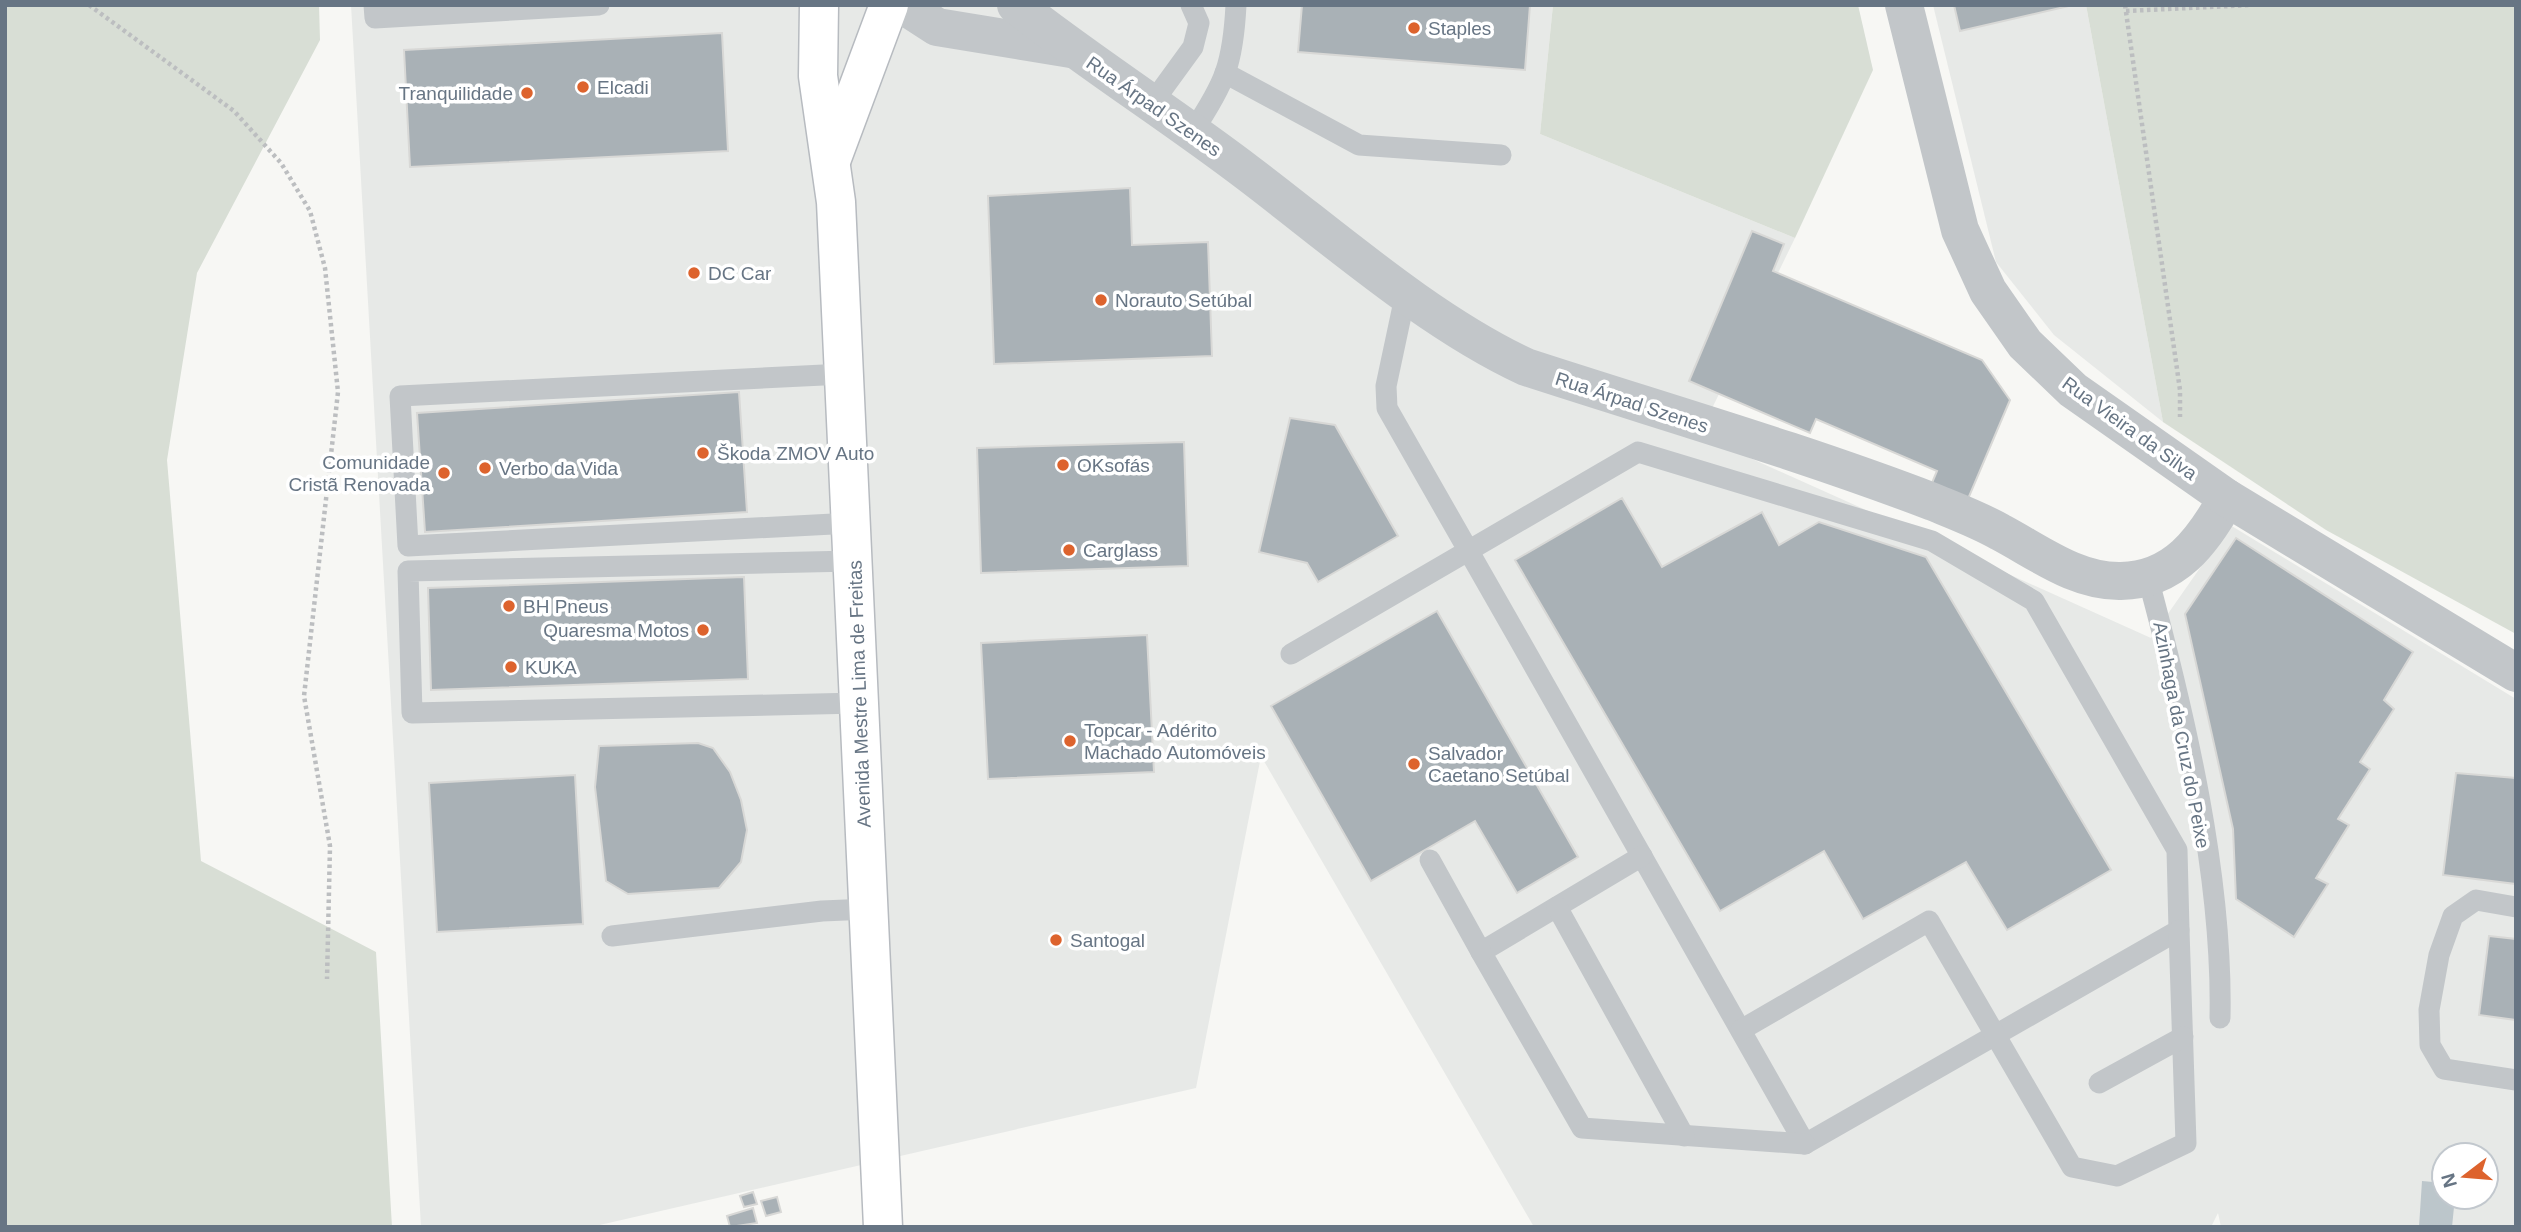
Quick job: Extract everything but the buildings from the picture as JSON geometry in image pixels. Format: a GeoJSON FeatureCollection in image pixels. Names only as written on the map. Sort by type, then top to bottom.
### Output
{"type":"FeatureCollection","features":[{"type":"Feature","properties":{"kind":"main road","name":"Avenida Mestre Lima de Freitas"},"geometry":{"type":"LineString","coordinates":[[819,5],[818,76],[836,202],[883,1227]]}},
{"type":"Feature","properties":{"kind":"main road","name":"Avenida Mestre Lima de Freitas"},"geometry":{"type":"LineString","coordinates":[[830,163],[889,5]]}},
{"type":"Feature","properties":{"kind":"street","name":"Rua Árpad Szenes"},"geometry":{"type":"LineString","coordinates":[[903,5],[937,27],[1073,49]]}},
{"type":"Feature","properties":{"kind":"street","name":"Rua Árpad Szenes"},"geometry":{"type":"LineString","coordinates":[[1016,5],[1073,49],[1193,131],[1468,337],[1526,367],[1912,494],[1998,530],[2064,568],[2092,578],[2119,581],[2148,578],[2176,564],[2197,546],[2227,498]]}},
{"type":"Feature","properties":{"kind":"street","name":"Rua Vieira da Silva"},"geometry":{"type":"LineString","coordinates":[[1904,5],[1960,230],[1977,271],[1999,309],[2025,344],[2073,390],[2227,498],[2516,673]]}},
{"type":"Feature","properties":{"kind":"lane"},"geometry":{"type":"LineString","coordinates":[[374,5],[375,18],[462,10],[599,5]]}},
{"type":"Feature","properties":{"kind":"lane"},"geometry":{"type":"LineString","coordinates":[[1153,102],[1193,47],[1199,23],[1191,5]]}},
{"type":"Feature","properties":{"kind":"lane"},"geometry":{"type":"LineString","coordinates":[[1193,131],[1222,87],[1231,54],[1236,5]]}},
{"type":"Feature","properties":{"kind":"lane"},"geometry":{"type":"LineString","coordinates":[[1225,73],[1359,145],[1501,155]]}},
{"type":"Feature","properties":{"kind":"lane"},"geometry":{"type":"LineString","coordinates":[[1406,292],[1386,386],[1387,408],[1805,1144]]}},
{"type":"Feature","properties":{"kind":"lane"},"geometry":{"type":"LineString","coordinates":[[844,374],[400,396],[408,546],[852,523]]}},
{"type":"Feature","properties":{"kind":"lane"},"geometry":{"type":"LineString","coordinates":[[1291,654],[1638,452],[1933,541],[2034,601],[2177,850],[2186,1143],[2117,1176],[2072,1167],[1929,921],[1741,1030]]}},
{"type":"Feature","properties":{"kind":"lane"},"geometry":{"type":"LineString","coordinates":[[853,561],[408,571],[412,713],[859,703]]}},
{"type":"Feature","properties":{"kind":"lane","name":"Azinhaga da Cruz do Peixe"},"geometry":{"type":"LineString","coordinates":[[2148,578],[2199,801],[2221,967],[2220,1018]]}},
{"type":"Feature","properties":{"kind":"lane"},"geometry":{"type":"LineString","coordinates":[[1481,952],[1642,856]]}},
{"type":"Feature","properties":{"kind":"lane"},"geometry":{"type":"LineString","coordinates":[[1430,860],[1582,1128],[1805,1144],[2179,930]]}},
{"type":"Feature","properties":{"kind":"lane"},"geometry":{"type":"LineString","coordinates":[[2516,907],[2476,900],[2453,916],[2439,955],[2428,1010],[2430,1045],[2444,1069],[2516,1080]]}},
{"type":"Feature","properties":{"kind":"lane"},"geometry":{"type":"LineString","coordinates":[[1557,907],[1684,1136]]}},
{"type":"Feature","properties":{"kind":"lane"},"geometry":{"type":"LineString","coordinates":[[612,936],[822,911],[869,909]]}},
{"type":"Feature","properties":{"kind":"lane"},"geometry":{"type":"LineString","coordinates":[[2099,1083],[2183,1037]]}},
{"type":"Feature","properties":{"kind":"path"},"geometry":{"type":"LineString","coordinates":[[89,5],[234,111],[281,163],[310,211],[325,268],[338,393],[304,696],[330,846],[327,979]]}},
{"type":"Feature","properties":{"kind":"path"},"geometry":{"type":"LineString","coordinates":[[2180,424],[2180,390],[2126,8],[2251,5]]}},
{"type":"Feature","properties":{"kind":"shaded area"},"geometry":{"type":"Polygon","coordinates":[[[5,5],[319,5],[320,40],[197,273],[167,460],[201,861],[376,952],[392,1227],[5,1227],[5,5]]]}},
{"type":"Feature","properties":{"kind":"shaded area"},"geometry":{"type":"Polygon","coordinates":[[[351,5],[1553,5],[1540,134],[1795,238],[1699,435],[2151,638],[2230,525],[2516,699],[2516,1227],[2221,1227],[2218,1213],[2211,1227],[1534,1227],[1261,756],[1196,1088],[591,1227],[421,1227],[351,5]]]}},
{"type":"Feature","properties":{"kind":"shaded area"},"geometry":{"type":"Polygon","coordinates":[[[1553,5],[1858,5],[1873,70],[1795,238],[1540,134],[1553,5]]]}},
{"type":"Feature","properties":{"kind":"shaded area"},"geometry":{"type":"Polygon","coordinates":[[[1933,5],[2086,5],[2163,422],[2054,335],[1996,262],[1933,5]]]}},
{"type":"Feature","properties":{"kind":"shaded area"},"geometry":{"type":"Polygon","coordinates":[[[2086,5],[2516,5],[2516,634],[2326,530],[2163,422],[2086,5]]]}},
{"type":"Feature","properties":{"kind":"shaded area"},"geometry":{"type":"Polygon","coordinates":[[[2422,1181],[2430,1182],[2430,1211],[2454,1211],[2452,1227],[2419,1227],[2422,1181]]]}},
{"type":"Feature","properties":{"kind":"place","name":"Staples"},"geometry":{"type":"Point","coordinates":[1414,28]}},
{"type":"Feature","properties":{"kind":"place","name":"Elcadi"},"geometry":{"type":"Point","coordinates":[583,87]}},
{"type":"Feature","properties":{"kind":"place","name":"Tranquilidade"},"geometry":{"type":"Point","coordinates":[527,93]}},
{"type":"Feature","properties":{"kind":"place","name":"DC Car"},"geometry":{"type":"Point","coordinates":[694,273]}},
{"type":"Feature","properties":{"kind":"place","name":"Norauto Setúbal"},"geometry":{"type":"Point","coordinates":[1101,300]}},
{"type":"Feature","properties":{"kind":"place","name":"Škoda ZMOV Auto"},"geometry":{"type":"Point","coordinates":[703,453]}},
{"type":"Feature","properties":{"kind":"place","name":"OKsofás"},"geometry":{"type":"Point","coordinates":[1063,465]}},
{"type":"Feature","properties":{"kind":"place","name":"Verbo da Vida"},"geometry":{"type":"Point","coordinates":[485,468]}},
{"type":"Feature","properties":{"kind":"place","name":"Comunidade Cristã Renovada"},"geometry":{"type":"Point","coordinates":[444,473]}},
{"type":"Feature","properties":{"kind":"place","name":"Carglass"},"geometry":{"type":"Point","coordinates":[1069,550]}},
{"type":"Feature","properties":{"kind":"place","name":"BH Pneus"},"geometry":{"type":"Point","coordinates":[509,606]}},
{"type":"Feature","properties":{"kind":"place","name":"Quaresma Motos"},"geometry":{"type":"Point","coordinates":[703,630]}},
{"type":"Feature","properties":{"kind":"place","name":"KUKA"},"geometry":{"type":"Point","coordinates":[511,667]}},
{"type":"Feature","properties":{"kind":"place","name":"Topcar - Adérito Machado Automóveis"},"geometry":{"type":"Point","coordinates":[1070,741]}},
{"type":"Feature","properties":{"kind":"place","name":"Salvador Caetano Setúbal"},"geometry":{"type":"Point","coordinates":[1414,764]}},
{"type":"Feature","properties":{"kind":"place","name":"Santogal"},"geometry":{"type":"Point","coordinates":[1056,940]}}]}
